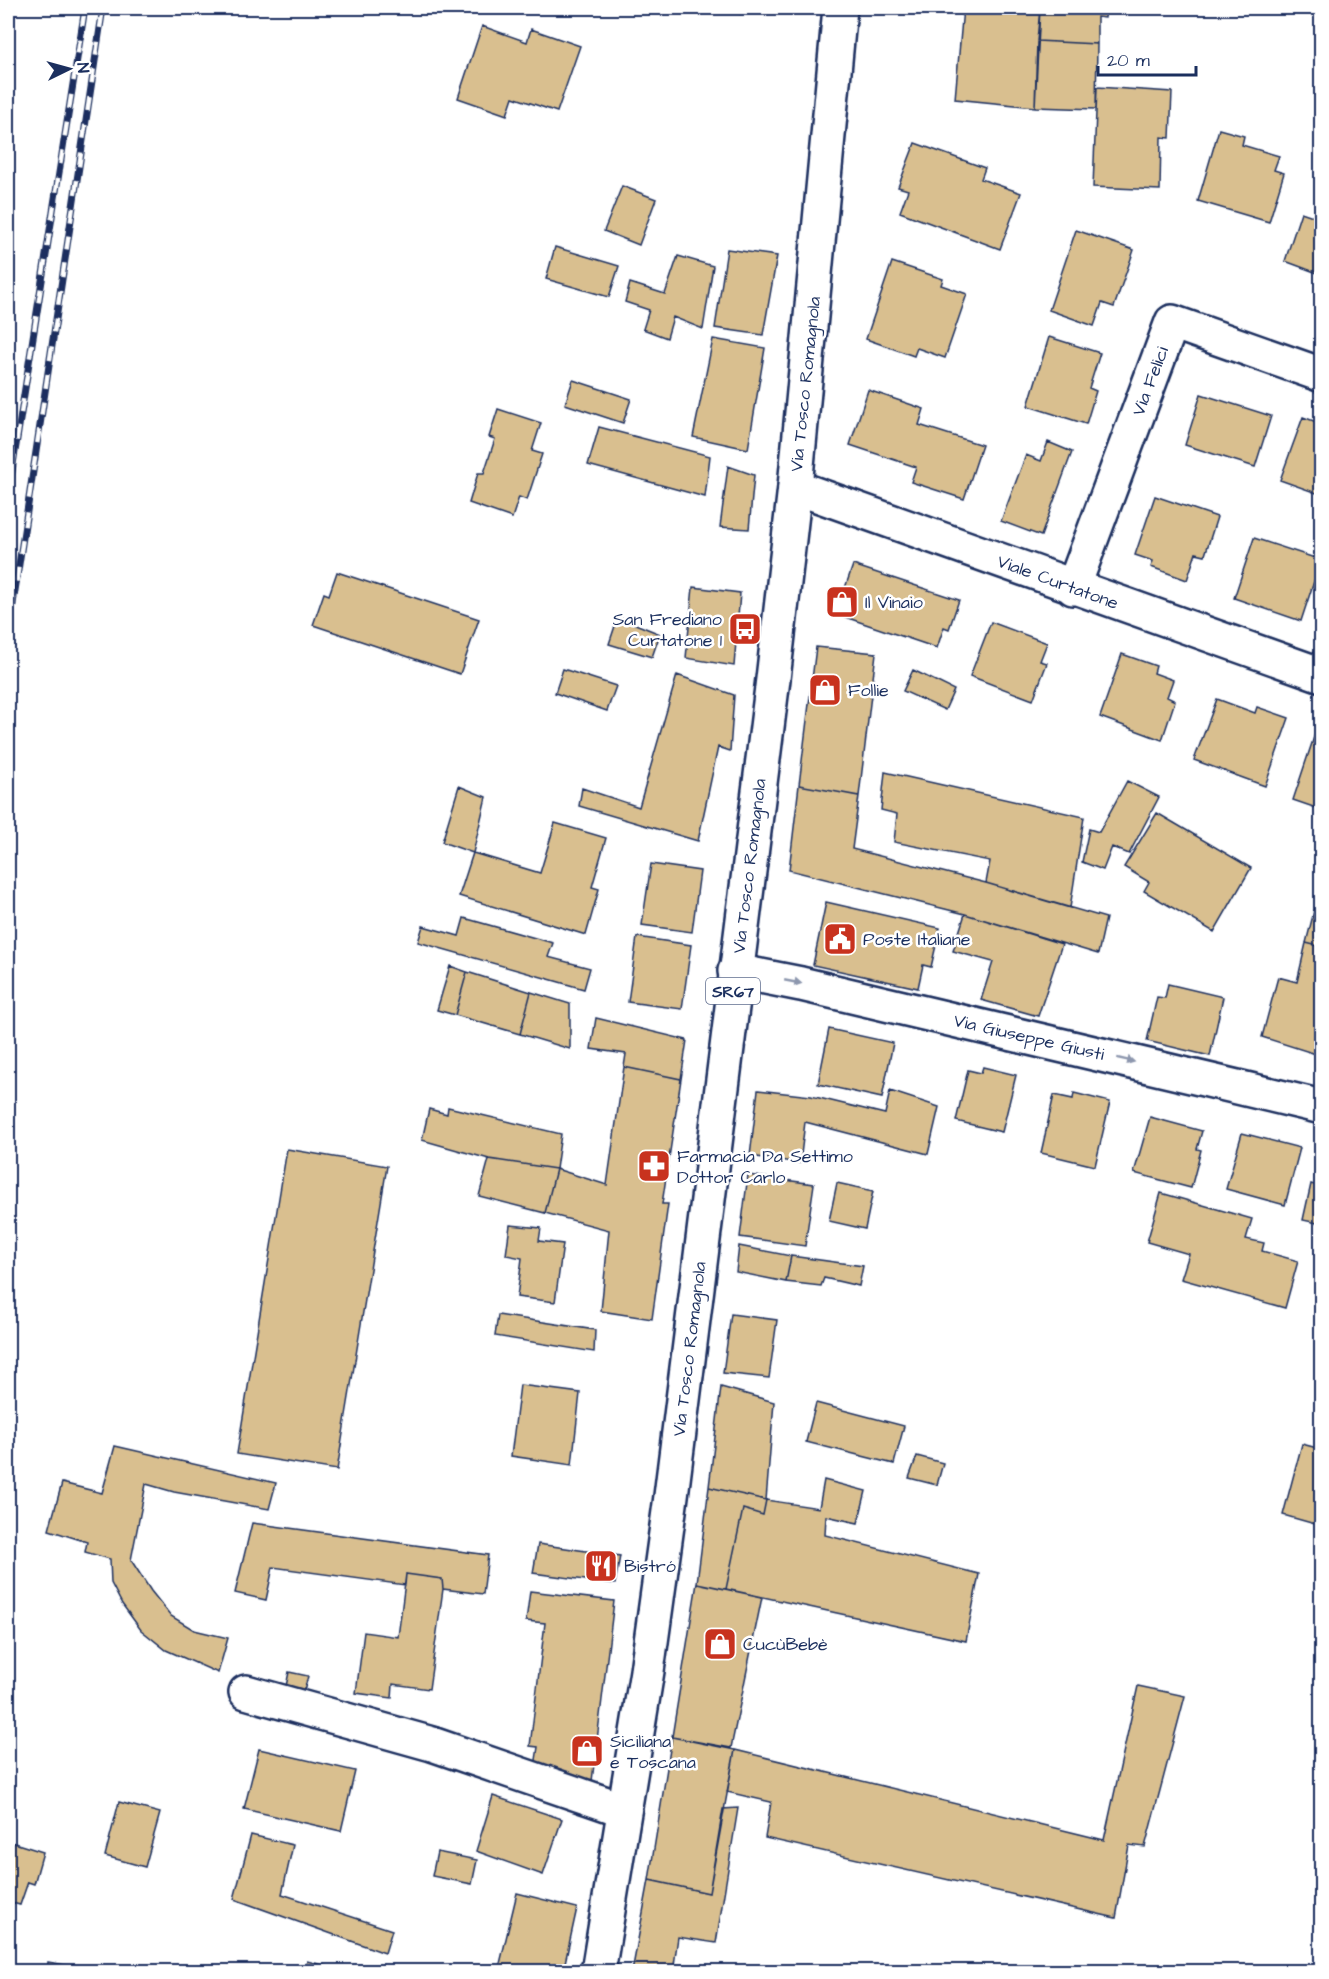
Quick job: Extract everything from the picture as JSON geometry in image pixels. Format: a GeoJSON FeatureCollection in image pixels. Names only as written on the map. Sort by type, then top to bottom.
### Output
{"type":"FeatureCollection","features":[{"type":"Feature","properties":{"kind":"main road","name":"Via Tosco Romagnola"},"geometry":{"type":"LineString","coordinates":[[598,1971],[647,1671],[670,1504],[775,657],[795,487],[840,8]]}},
{"type":"Feature","properties":{"kind":"main road","name":"Via Felici"},"geometry":{"type":"LineString","coordinates":[[1073,588],[1172,322],[1322,375]]}},
{"type":"Feature","properties":{"kind":"main road","name":"Viale Curtatone"},"geometry":{"type":"LineString","coordinates":[[795,487],[1322,675]]}},
{"type":"Feature","properties":{"kind":"main road","name":"Via Giuseppe Giusti"},"geometry":{"type":"LineString","coordinates":[[735,971],[813,987],[1322,1107]]}},
{"type":"Feature","properties":{"kind":"main road"},"geometry":{"type":"LineString","coordinates":[[246,1692],[432,1744],[624,1810]]}},
{"type":"Feature","properties":{"kind":"building"},"geometry":{"type":"Polygon","coordinates":[[[719,8],[743,8],[741,14],[719,8]]]}},
{"type":"Feature","properties":{"kind":"building"},"geometry":{"type":"Polygon","coordinates":[[[963,8],[1040,8],[1035,107],[955,99],[963,8]]]}},
{"type":"Feature","properties":{"kind":"building"},"geometry":{"type":"Polygon","coordinates":[[[1040,8],[1106,8],[1105,18],[1097,17],[1097,44],[1037,41],[1040,8]]]}},
{"type":"Feature","properties":{"kind":"building"},"geometry":{"type":"Polygon","coordinates":[[[482,26],[527,42],[531,29],[580,46],[557,112],[513,97],[507,115],[458,98],[482,26]]]}},
{"type":"Feature","properties":{"kind":"building"},"geometry":{"type":"Polygon","coordinates":[[[1037,41],[1097,44],[1096,109],[1035,107],[1037,41]]]}},
{"type":"Feature","properties":{"kind":"building"},"geometry":{"type":"Polygon","coordinates":[[[1097,87],[1172,92],[1170,138],[1161,137],[1160,190],[1093,187],[1097,87]]]}},
{"type":"Feature","properties":{"kind":"building"},"geometry":{"type":"Polygon","coordinates":[[[1219,129],[1244,136],[1242,145],[1279,156],[1274,170],[1284,173],[1269,222],[1198,201],[1219,129]]]}},
{"type":"Feature","properties":{"kind":"building"},"geometry":{"type":"Polygon","coordinates":[[[915,143],[985,168],[981,179],[1021,193],[1000,249],[900,212],[908,190],[898,187],[915,143]]]}},
{"type":"Feature","properties":{"kind":"building"},"geometry":{"type":"Polygon","coordinates":[[[622,186],[656,199],[639,245],[604,231],[622,186]]]}},
{"type":"Feature","properties":{"kind":"building"},"geometry":{"type":"Polygon","coordinates":[[[1301,212],[1322,219],[1322,284],[1317,283],[1320,274],[1285,261],[1301,212]]]}},
{"type":"Feature","properties":{"kind":"building"},"geometry":{"type":"Polygon","coordinates":[[[1076,230],[1134,250],[1114,307],[1102,303],[1094,326],[1049,310],[1076,230]]]}},
{"type":"Feature","properties":{"kind":"building"},"geometry":{"type":"Polygon","coordinates":[[[555,247],[619,266],[609,297],[546,279],[555,247]]]}},
{"type":"Feature","properties":{"kind":"building"},"geometry":{"type":"Polygon","coordinates":[[[727,249],[777,256],[763,335],[715,328],[727,249]]]}},
{"type":"Feature","properties":{"kind":"building"},"geometry":{"type":"Polygon","coordinates":[[[678,256],[713,266],[703,329],[673,317],[667,338],[643,329],[649,310],[625,302],[630,283],[665,294],[678,256]]]}},
{"type":"Feature","properties":{"kind":"building"},"geometry":{"type":"Polygon","coordinates":[[[892,262],[943,279],[941,285],[967,294],[945,358],[917,348],[914,356],[866,339],[892,262]]]}},
{"type":"Feature","properties":{"kind":"building"},"geometry":{"type":"Polygon","coordinates":[[[1049,337],[1100,353],[1089,388],[1096,391],[1086,424],[1028,406],[1049,337]]]}},
{"type":"Feature","properties":{"kind":"building"},"geometry":{"type":"Polygon","coordinates":[[[713,339],[765,348],[748,449],[693,437],[713,339]]]}},
{"type":"Feature","properties":{"kind":"building"},"geometry":{"type":"Polygon","coordinates":[[[573,380],[631,399],[623,423],[565,404],[573,380]]]}},
{"type":"Feature","properties":{"kind":"building"},"geometry":{"type":"Polygon","coordinates":[[[868,390],[924,409],[919,425],[982,445],[964,499],[911,482],[916,467],[850,445],[868,390]]]}},
{"type":"Feature","properties":{"kind":"building"},"geometry":{"type":"Polygon","coordinates":[[[1201,394],[1271,416],[1255,467],[1185,445],[1201,394]]]}},
{"type":"Feature","properties":{"kind":"building"},"geometry":{"type":"Polygon","coordinates":[[[498,409],[541,423],[532,451],[542,454],[527,500],[519,497],[512,518],[469,503],[478,473],[484,473],[495,439],[489,437],[498,409]]]}},
{"type":"Feature","properties":{"kind":"building"},"geometry":{"type":"Polygon","coordinates":[[[1303,417],[1322,424],[1322,495],[1280,480],[1303,417]]]}},
{"type":"Feature","properties":{"kind":"building"},"geometry":{"type":"Polygon","coordinates":[[[599,427],[710,456],[705,497],[588,465],[599,427]]]}},
{"type":"Feature","properties":{"kind":"building"},"geometry":{"type":"Polygon","coordinates":[[[1048,442],[1072,452],[1041,536],[1001,521],[1026,455],[1041,461],[1048,442]]]}},
{"type":"Feature","properties":{"kind":"building"},"geometry":{"type":"Polygon","coordinates":[[[728,466],[754,475],[749,529],[720,527],[728,466]]]}},
{"type":"Feature","properties":{"kind":"building"},"geometry":{"type":"Polygon","coordinates":[[[1155,496],[1217,517],[1205,555],[1196,553],[1187,580],[1151,567],[1153,561],[1135,555],[1155,496]]]}},
{"type":"Feature","properties":{"kind":"building"},"geometry":{"type":"Polygon","coordinates":[[[1254,538],[1321,560],[1301,621],[1234,598],[1254,538]]]}},
{"type":"Feature","properties":{"kind":"building"},"geometry":{"type":"Polygon","coordinates":[[[853,565],[959,600],[949,629],[944,627],[937,648],[836,614],[853,565]]]}},
{"type":"Feature","properties":{"kind":"building"},"geometry":{"type":"Polygon","coordinates":[[[337,572],[479,619],[460,674],[313,625],[324,593],[329,595],[337,572]]]}},
{"type":"Feature","properties":{"kind":"building"},"geometry":{"type":"Polygon","coordinates":[[[693,587],[740,593],[734,666],[686,658],[693,587]]]}},
{"type":"Feature","properties":{"kind":"building"},"geometry":{"type":"Polygon","coordinates":[[[618,617],[660,634],[652,657],[609,644],[618,617]]]}},
{"type":"Feature","properties":{"kind":"building"},"geometry":{"type":"Polygon","coordinates":[[[991,622],[1047,643],[1040,661],[1047,663],[1033,700],[970,676],[991,622]]]}},
{"type":"Feature","properties":{"kind":"building"},"geometry":{"type":"Polygon","coordinates":[[[816,647],[876,653],[859,796],[799,785],[816,647]]]}},
{"type":"Feature","properties":{"kind":"building"},"geometry":{"type":"Polygon","coordinates":[[[1122,654],[1156,666],[1154,673],[1173,680],[1167,697],[1175,701],[1162,740],[1100,717],[1122,654]]]}},
{"type":"Feature","properties":{"kind":"building"},"geometry":{"type":"Polygon","coordinates":[[[563,669],[616,686],[607,711],[555,693],[563,669]]]}},
{"type":"Feature","properties":{"kind":"building"},"geometry":{"type":"Polygon","coordinates":[[[913,670],[954,690],[945,710],[903,691],[913,670]]]}},
{"type":"Feature","properties":{"kind":"building"},"geometry":{"type":"Polygon","coordinates":[[[677,675],[734,695],[730,751],[718,747],[698,841],[579,806],[582,788],[639,807],[677,675]]]}},
{"type":"Feature","properties":{"kind":"building"},"geometry":{"type":"Polygon","coordinates":[[[1217,699],[1255,713],[1257,707],[1289,718],[1265,786],[1194,760],[1217,699]]]}},
{"type":"Feature","properties":{"kind":"building"},"geometry":{"type":"Polygon","coordinates":[[[1315,734],[1322,736],[1322,810],[1293,800],[1315,734]]]}},
{"type":"Feature","properties":{"kind":"building"},"geometry":{"type":"Polygon","coordinates":[[[885,772],[1084,817],[1070,908],[986,883],[990,861],[894,842],[897,814],[881,810],[885,772]]]}},
{"type":"Feature","properties":{"kind":"building"},"geometry":{"type":"Polygon","coordinates":[[[1127,781],[1159,797],[1129,854],[1112,847],[1103,870],[1082,862],[1089,829],[1099,832],[1127,781]]]}},
{"type":"Feature","properties":{"kind":"building"},"geometry":{"type":"Polygon","coordinates":[[[799,785],[859,796],[852,849],[986,883],[1106,918],[1098,954],[965,914],[789,870],[799,785]]]}},
{"type":"Feature","properties":{"kind":"building"},"geometry":{"type":"Polygon","coordinates":[[[459,786],[486,797],[473,853],[442,842],[459,786]]]}},
{"type":"Feature","properties":{"kind":"building"},"geometry":{"type":"Polygon","coordinates":[[[1157,813],[1251,868],[1214,932],[1144,891],[1149,882],[1124,867],[1157,813]]]}},
{"type":"Feature","properties":{"kind":"building"},"geometry":{"type":"Polygon","coordinates":[[[555,823],[606,838],[592,887],[599,889],[586,935],[459,896],[473,853],[540,873],[555,823]]]}},
{"type":"Feature","properties":{"kind":"building"},"geometry":{"type":"Polygon","coordinates":[[[651,864],[700,871],[692,932],[642,925],[651,864]]]}},
{"type":"Feature","properties":{"kind":"building"},"geometry":{"type":"Polygon","coordinates":[[[826,902],[940,928],[931,967],[923,965],[918,988],[813,965],[826,902]]]}},
{"type":"Feature","properties":{"kind":"building"},"geometry":{"type":"Polygon","coordinates":[[[1314,911],[1322,912],[1322,947],[1306,943],[1314,911]]]}},
{"type":"Feature","properties":{"kind":"building"},"geometry":{"type":"Polygon","coordinates":[[[965,914],[1062,944],[1038,1016],[981,1000],[993,962],[953,951],[965,914]]]}},
{"type":"Feature","properties":{"kind":"building"},"geometry":{"type":"Polygon","coordinates":[[[464,918],[553,943],[548,957],[590,968],[584,989],[418,942],[423,926],[459,936],[464,918]]]}},
{"type":"Feature","properties":{"kind":"building"},"geometry":{"type":"Polygon","coordinates":[[[637,937],[691,945],[682,1009],[628,1002],[637,937]]]}},
{"type":"Feature","properties":{"kind":"building"},"geometry":{"type":"Polygon","coordinates":[[[1306,943],[1322,947],[1322,1056],[1262,1037],[1278,977],[1297,982],[1306,943]]]}},
{"type":"Feature","properties":{"kind":"building"},"geometry":{"type":"Polygon","coordinates":[[[450,966],[467,972],[455,1015],[437,1010],[450,966]]]}},
{"type":"Feature","properties":{"kind":"building"},"geometry":{"type":"Polygon","coordinates":[[[467,972],[531,992],[520,1034],[455,1015],[467,972]]]}},
{"type":"Feature","properties":{"kind":"building"},"geometry":{"type":"Polygon","coordinates":[[[1168,984],[1223,997],[1210,1056],[1147,1041],[1157,997],[1165,998],[1168,984]]]}},
{"type":"Feature","properties":{"kind":"building"},"geometry":{"type":"Polygon","coordinates":[[[531,992],[570,1004],[570,1049],[520,1034],[531,992]]]}},
{"type":"Feature","properties":{"kind":"building"},"geometry":{"type":"Polygon","coordinates":[[[596,1018],[687,1040],[681,1079],[624,1067],[626,1054],[591,1049],[596,1018]]]}},
{"type":"Feature","properties":{"kind":"building"},"geometry":{"type":"Polygon","coordinates":[[[829,1029],[893,1043],[882,1098],[818,1084],[829,1029]]]}},
{"type":"Feature","properties":{"kind":"building"},"geometry":{"type":"Polygon","coordinates":[[[624,1067],[681,1079],[662,1204],[668,1204],[652,1319],[601,1311],[609,1230],[545,1213],[556,1169],[607,1185],[624,1067]]]}},
{"type":"Feature","properties":{"kind":"building"},"geometry":{"type":"Polygon","coordinates":[[[983,1067],[1016,1075],[1002,1132],[956,1121],[968,1070],[981,1073],[983,1067]]]}},
{"type":"Feature","properties":{"kind":"building"},"geometry":{"type":"Polygon","coordinates":[[[758,1090],[811,1096],[885,1114],[890,1091],[939,1107],[928,1154],[805,1122],[800,1163],[750,1156],[758,1090]]]}},
{"type":"Feature","properties":{"kind":"building"},"geometry":{"type":"Polygon","coordinates":[[[1074,1093],[1110,1102],[1095,1166],[1041,1153],[1054,1095],[1073,1099],[1074,1093]]]}},
{"type":"Feature","properties":{"kind":"building"},"geometry":{"type":"Polygon","coordinates":[[[448,1107],[561,1134],[556,1169],[489,1159],[422,1140],[429,1109],[447,1114],[448,1107]]]}},
{"type":"Feature","properties":{"kind":"building"},"geometry":{"type":"Polygon","coordinates":[[[1150,1117],[1202,1131],[1197,1149],[1201,1150],[1191,1188],[1134,1173],[1150,1117]]]}},
{"type":"Feature","properties":{"kind":"building"},"geometry":{"type":"Polygon","coordinates":[[[1242,1133],[1300,1148],[1285,1205],[1226,1189],[1242,1133]]]}},
{"type":"Feature","properties":{"kind":"building"},"geometry":{"type":"Polygon","coordinates":[[[287,1149],[387,1166],[337,1470],[237,1454],[287,1149]]]}},
{"type":"Feature","properties":{"kind":"building"},"geometry":{"type":"Polygon","coordinates":[[[489,1159],[556,1169],[545,1213],[479,1196],[489,1159]]]}},
{"type":"Feature","properties":{"kind":"building"},"geometry":{"type":"Polygon","coordinates":[[[748,1175],[814,1184],[805,1246],[740,1237],[748,1175]]]}},
{"type":"Feature","properties":{"kind":"building"},"geometry":{"type":"Polygon","coordinates":[[[837,1183],[873,1191],[865,1229],[829,1221],[837,1183]]]}},
{"type":"Feature","properties":{"kind":"building"},"geometry":{"type":"Polygon","coordinates":[[[1311,1184],[1322,1187],[1322,1224],[1303,1220],[1311,1184]]]}},
{"type":"Feature","properties":{"kind":"building"},"geometry":{"type":"Polygon","coordinates":[[[1161,1193],[1252,1219],[1246,1239],[1264,1243],[1262,1251],[1298,1261],[1285,1308],[1181,1279],[1189,1254],[1147,1242],[1161,1193]]]}},
{"type":"Feature","properties":{"kind":"building"},"geometry":{"type":"Polygon","coordinates":[[[510,1225],[541,1228],[539,1241],[563,1244],[555,1302],[517,1297],[522,1258],[506,1255],[510,1225]]]}},
{"type":"Feature","properties":{"kind":"building"},"geometry":{"type":"Polygon","coordinates":[[[739,1246],[791,1256],[786,1282],[736,1272],[739,1246]]]}},
{"type":"Feature","properties":{"kind":"building"},"geometry":{"type":"Polygon","coordinates":[[[791,1256],[863,1266],[859,1286],[824,1278],[821,1286],[786,1282],[791,1256]]]}},
{"type":"Feature","properties":{"kind":"building"},"geometry":{"type":"Polygon","coordinates":[[[731,1314],[777,1320],[769,1378],[723,1373],[731,1314]]]}},
{"type":"Feature","properties":{"kind":"building"},"geometry":{"type":"Polygon","coordinates":[[[498,1315],[595,1330],[594,1352],[495,1336],[498,1315]]]}},
{"type":"Feature","properties":{"kind":"building"},"geometry":{"type":"Polygon","coordinates":[[[520,1385],[580,1393],[572,1465],[511,1456],[520,1385]]]}},
{"type":"Feature","properties":{"kind":"building"},"geometry":{"type":"Polygon","coordinates":[[[721,1387],[774,1402],[766,1500],[709,1487],[721,1387]]]}},
{"type":"Feature","properties":{"kind":"building"},"geometry":{"type":"Polygon","coordinates":[[[816,1403],[904,1426],[894,1464],[806,1442],[816,1403]]]}},
{"type":"Feature","properties":{"kind":"building"},"geometry":{"type":"Polygon","coordinates":[[[1302,1444],[1321,1449],[1322,1446],[1322,1526],[1283,1515],[1302,1444]]]}},
{"type":"Feature","properties":{"kind":"building"},"geometry":{"type":"Polygon","coordinates":[[[115,1446],[276,1483],[269,1509],[174,1492],[146,1484],[131,1560],[171,1616],[194,1630],[228,1638],[218,1673],[166,1650],[141,1630],[122,1604],[111,1583],[110,1559],[85,1552],[87,1542],[49,1530],[62,1483],[102,1493],[115,1446]]]}},
{"type":"Feature","properties":{"kind":"building"},"geometry":{"type":"Polygon","coordinates":[[[917,1456],[943,1463],[937,1485],[909,1478],[917,1456]]]}},
{"type":"Feature","properties":{"kind":"building"},"geometry":{"type":"Polygon","coordinates":[[[824,1480],[866,1491],[858,1523],[826,1516],[825,1535],[979,1574],[966,1641],[726,1589],[743,1509],[763,1515],[766,1500],[819,1508],[824,1480]]]}},
{"type":"Feature","properties":{"kind":"building"},"geometry":{"type":"Polygon","coordinates":[[[709,1487],[766,1500],[763,1515],[743,1509],[726,1589],[697,1583],[709,1487]]]}},
{"type":"Feature","properties":{"kind":"building"},"geometry":{"type":"Polygon","coordinates":[[[252,1523],[488,1555],[483,1594],[443,1589],[442,1579],[406,1574],[405,1585],[273,1567],[266,1600],[235,1593],[252,1523]]]}},
{"type":"Feature","properties":{"kind":"building"},"geometry":{"type":"Polygon","coordinates":[[[538,1544],[620,1556],[615,1584],[533,1573],[538,1544]]]}},
{"type":"Feature","properties":{"kind":"building"},"geometry":{"type":"Polygon","coordinates":[[[406,1574],[442,1579],[443,1589],[429,1689],[393,1684],[392,1698],[356,1693],[364,1632],[398,1637],[406,1574]]]}},
{"type":"Feature","properties":{"kind":"building","name":"CucùBebè"},"geometry":{"type":"Polygon","coordinates":[[[697,1583],[762,1597],[731,1748],[672,1737],[697,1583]]]}},
{"type":"Feature","properties":{"kind":"building"},"geometry":{"type":"Polygon","coordinates":[[[530,1591],[614,1601],[592,1781],[534,1773],[538,1747],[530,1746],[545,1623],[526,1621],[530,1591]]]}},
{"type":"Feature","properties":{"kind":"building"},"geometry":{"type":"Polygon","coordinates":[[[289,1672],[308,1676],[303,1695],[285,1691],[289,1672]]]}},
{"type":"Feature","properties":{"kind":"building"},"geometry":{"type":"Polygon","coordinates":[[[1138,1686],[1185,1696],[1145,1847],[1129,1845],[1116,1918],[765,1838],[771,1802],[727,1792],[735,1750],[1104,1840],[1138,1686]]]}},
{"type":"Feature","properties":{"kind":"building"},"geometry":{"type":"Polygon","coordinates":[[[672,1737],[735,1750],[709,1893],[649,1880],[672,1737]]]}},
{"type":"Feature","properties":{"kind":"building"},"geometry":{"type":"Polygon","coordinates":[[[259,1749],[355,1771],[341,1831],[244,1809],[259,1749]]]}},
{"type":"Feature","properties":{"kind":"building"},"geometry":{"type":"Polygon","coordinates":[[[493,1796],[562,1819],[543,1875],[476,1851],[493,1796]]]}},
{"type":"Feature","properties":{"kind":"building"},"geometry":{"type":"Polygon","coordinates":[[[119,1802],[160,1813],[145,1867],[105,1856],[119,1802]]]}},
{"type":"Feature","properties":{"kind":"building"},"geometry":{"type":"Polygon","coordinates":[[[738,1808],[716,1943],[678,1937],[673,1972],[632,1972],[649,1880],[709,1893],[723,1809],[738,1808]]]}},
{"type":"Feature","properties":{"kind":"building"},"geometry":{"type":"Polygon","coordinates":[[[251,1835],[293,1845],[282,1894],[392,1930],[385,1953],[234,1899],[251,1835]]]}},
{"type":"Feature","properties":{"kind":"building"},"geometry":{"type":"Polygon","coordinates":[[[11,1842],[43,1852],[34,1884],[28,1882],[20,1905],[8,1902],[8,1852],[11,1842]]]}},
{"type":"Feature","properties":{"kind":"building"},"geometry":{"type":"Polygon","coordinates":[[[437,1852],[477,1860],[472,1884],[432,1876],[437,1852]]]}},
{"type":"Feature","properties":{"kind":"building"},"geometry":{"type":"Polygon","coordinates":[[[517,1893],[577,1908],[563,1972],[498,1972],[517,1893]]]}},
{"type":"Feature","properties":{"kind":"building"},"geometry":{"type":"Polygon","coordinates":[[[307,1961],[349,1972],[304,1972],[307,1961]]]}},
{"type":"Feature","properties":{"kind":"building"},"geometry":{"type":"Polygon","coordinates":[[[48,1962],[88,1969],[87,1972],[47,1972],[48,1962]]]}},
{"type":"Feature","properties":{"kind":"railway"},"geometry":{"type":"LineString","coordinates":[[8,496],[85,8]]}},
{"type":"Feature","properties":{"kind":"railway"},"geometry":{"type":"LineString","coordinates":[[8,637],[103,8]]}},
{"type":"Feature","properties":{"kind":"place","name":"Il Vinaio"},"geometry":{"type":"Point","coordinates":[842,602]}},
{"type":"Feature","properties":{"kind":"place","name":"San Frediano Curtatone 1"},"geometry":{"type":"Point","coordinates":[745,629]}},
{"type":"Feature","properties":{"kind":"place","name":"Follie"},"geometry":{"type":"Point","coordinates":[825,690]}},
{"type":"Feature","properties":{"kind":"place","name":"Poste Italiane"},"geometry":{"type":"Point","coordinates":[840,939]}},
{"type":"Feature","properties":{"kind":"place","name":"Farmacia Da Settimo Dottor Carlo"},"geometry":{"type":"Point","coordinates":[654,1166]}},
{"type":"Feature","properties":{"kind":"place","name":"Bistró"},"geometry":{"type":"Point","coordinates":[601,1566]}},
{"type":"Feature","properties":{"kind":"place","name":"CucùBebè"},"geometry":{"type":"Point","coordinates":[720,1644]}},
{"type":"Feature","properties":{"kind":"place","name":"Siciliana e Toscana"},"geometry":{"type":"Point","coordinates":[587,1751]}}]}
